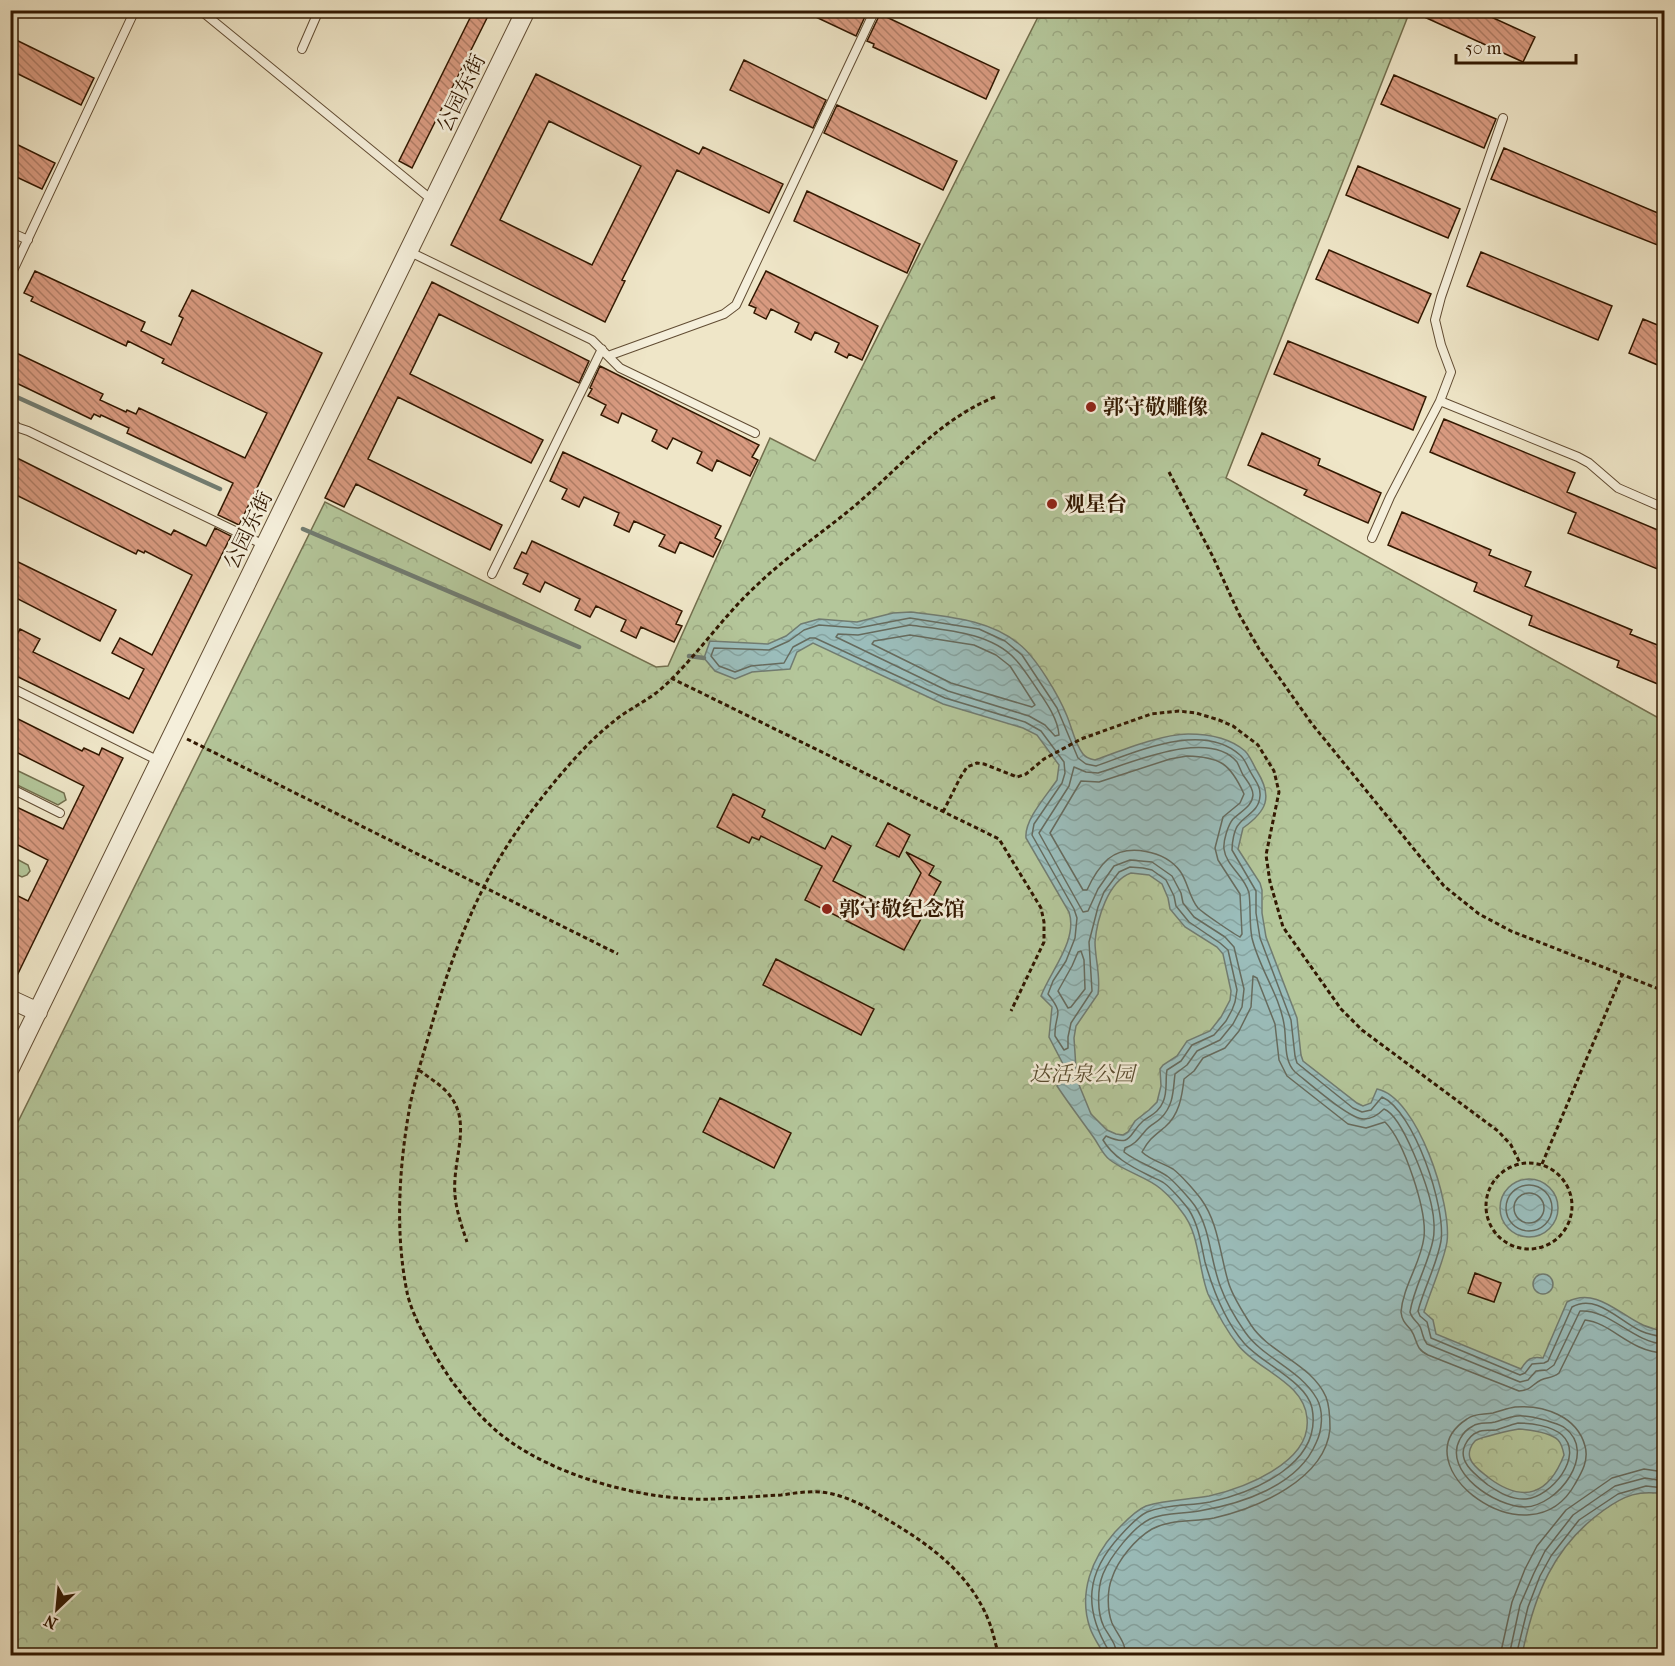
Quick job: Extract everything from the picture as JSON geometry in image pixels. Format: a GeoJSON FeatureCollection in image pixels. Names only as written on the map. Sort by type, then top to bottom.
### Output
{"type":"FeatureCollection","features":[{"type":"Feature","properties":{"kind":"street","name":"公园东街"},"geometry":{"type":"LineString","coordinates":[[10,1068],[526,10]]}},
{"type":"Feature","properties":{"kind":"street"},"geometry":{"type":"LineString","coordinates":[[10,999],[38,1012]]}},
{"type":"Feature","properties":{"kind":"lane"},"geometry":{"type":"LineString","coordinates":[[10,278],[135,10]]}},
{"type":"Feature","properties":{"kind":"lane"},"geometry":{"type":"LineString","coordinates":[[200,10],[433,201]]}},
{"type":"Feature","properties":{"kind":"lane"},"geometry":{"type":"LineString","coordinates":[[302,49],[319,10]]}},
{"type":"Feature","properties":{"kind":"lane"},"geometry":{"type":"LineString","coordinates":[[608,356],[724,314],[736,304],[875,10]]}},
{"type":"Feature","properties":{"kind":"lane"},"geometry":{"type":"LineString","coordinates":[[1372,538],[1390,497],[1440,401],[1451,372],[1435,320],[1503,118]]}},
{"type":"Feature","properties":{"kind":"lane"},"geometry":{"type":"LineString","coordinates":[[10,232],[27,240]]}},
{"type":"Feature","properties":{"kind":"lane"},"geometry":{"type":"LineString","coordinates":[[409,251],[592,340],[620,368],[754,433]]}},
{"type":"Feature","properties":{"kind":"lane"},"geometry":{"type":"LineString","coordinates":[[492,574],[602,349]]}},
{"type":"Feature","properties":{"kind":"lane"},"geometry":{"type":"LineString","coordinates":[[1440,401],[1578,457],[1589,463],[1618,488],[1665,508]]}},
{"type":"Feature","properties":{"kind":"lane"},"geometry":{"type":"LineString","coordinates":[[10,437],[13,426],[265,546]]}},
{"type":"Feature","properties":{"kind":"lane"},"geometry":{"type":"LineString","coordinates":[[10,687],[160,762]]}},
{"type":"Feature","properties":{"kind":"lane"},"geometry":{"type":"LineString","coordinates":[[10,788],[60,813]]}},
{"type":"Feature","properties":{"kind":"path"},"geometry":{"type":"LineString","coordinates":[[995,397],[980,403],[922,443],[874,490],[756,585],[658,692],[612,723],[583,750],[507,845],[455,951],[440,994],[409,1107],[402,1162],[400,1232],[407,1295],[421,1329],[452,1381],[483,1419],[503,1437],[531,1454],[603,1484],[638,1492],[708,1500],[809,1492],[831,1493],[863,1505],[924,1541],[956,1571],[980,1603],[989,1622],[999,1656]]}},
{"type":"Feature","properties":{"kind":"path"},"geometry":{"type":"LineString","coordinates":[[1169,472],[1213,556],[1235,606],[1259,649],[1312,724],[1444,886],[1479,914],[1494,922],[1533,940],[1665,991]]}},
{"type":"Feature","properties":{"kind":"path"},"geometry":{"type":"LineString","coordinates":[[670,678],[999,839],[1041,908],[1044,942],[1011,1011]]}},
{"type":"Feature","properties":{"kind":"path"},"geometry":{"type":"LineString","coordinates":[[944,812],[960,778],[968,767],[976,763],[1017,777],[1026,774],[1044,759],[1081,740],[1151,714],[1179,711],[1196,713],[1233,726],[1258,745],[1274,771],[1279,792],[1266,855],[1270,882],[1283,927],[1341,1009],[1362,1030],[1498,1131],[1511,1145],[1520,1164]]}},
{"type":"Feature","properties":{"kind":"path"},"geometry":{"type":"LineString","coordinates":[[174,733],[618,954]]}},
{"type":"Feature","properties":{"kind":"path"},"geometry":{"type":"LineString","coordinates":[[1542,1164],[1622,975]]}},
{"type":"Feature","properties":{"kind":"path"},"geometry":{"type":"LineString","coordinates":[[419,1070],[445,1090],[461,1118],[455,1179],[456,1209],[467,1242]]}},
{"type":"Feature","properties":{"kind":"path"},"geometry":{"type":"LineString","coordinates":[[1526,1162],[1542,1164],[1557,1172],[1564,1180],[1573,1200],[1570,1221],[1558,1238],[1550,1244],[1530,1249],[1520,1248],[1501,1239],[1487,1214],[1487,1194],[1491,1185],[1506,1169],[1520,1164],[1526,1162]]}},
{"type":"Feature","properties":{"kind":"green space","name":"达活泉公园"},"geometry":{"type":"Polygon","coordinates":[[[1041,11],[1410,11],[1226,478],[1664,721],[1664,1655],[11,1655],[10,1138],[325,502],[656,667],[668,666],[770,438],[815,461],[1041,11]]]}},
{"type":"Feature","properties":{"kind":"green space"},"geometry":{"type":"Polygon","coordinates":[[[10,767],[64,793],[66,800],[58,805],[11,782],[10,767]]]}},
{"type":"Feature","properties":{"kind":"green space"},"geometry":{"type":"Polygon","coordinates":[[[11,856],[28,865],[30,871],[27,875],[22,877],[11,872],[11,856]]]}},
{"type":"Feature","properties":{"kind":"water"},"geometry":{"type":"Polygon","coordinates":[[[911,612],[968,620],[995,629],[1019,644],[1040,667],[1053,688],[1078,746],[1088,758],[1095,760],[1154,740],[1188,734],[1226,740],[1247,753],[1262,780],[1266,796],[1258,816],[1243,828],[1238,849],[1260,883],[1266,937],[1297,1018],[1303,1061],[1363,1106],[1371,1103],[1377,1089],[1392,1096],[1406,1111],[1418,1131],[1438,1179],[1447,1225],[1447,1242],[1424,1312],[1433,1320],[1436,1334],[1521,1369],[1530,1359],[1543,1358],[1567,1302],[1577,1298],[1597,1299],[1644,1325],[1664,1332],[1664,1494],[1640,1493],[1619,1501],[1586,1524],[1571,1540],[1548,1574],[1533,1613],[1522,1655],[1105,1656],[1090,1628],[1086,1602],[1087,1589],[1094,1565],[1115,1532],[1133,1514],[1146,1506],[1209,1496],[1239,1487],[1273,1471],[1299,1448],[1306,1434],[1307,1418],[1298,1395],[1246,1354],[1225,1327],[1208,1294],[1196,1241],[1180,1209],[1156,1185],[1122,1168],[1103,1153],[1057,1086],[1063,1064],[1049,1037],[1052,1007],[1041,996],[1067,944],[1071,923],[1069,912],[1026,838],[1026,831],[1032,816],[1057,780],[1059,765],[1037,735],[1023,728],[943,704],[813,643],[797,652],[790,669],[752,672],[735,679],[715,671],[704,658],[710,641],[768,644],[786,636],[801,624],[819,619],[857,622],[893,613],[911,612]],[[1131,873],[1116,884],[1101,912],[1095,942],[1098,994],[1076,1026],[1074,1038],[1075,1075],[1091,1114],[1107,1130],[1123,1135],[1157,1102],[1161,1086],[1160,1069],[1163,1065],[1177,1056],[1187,1041],[1210,1031],[1230,1000],[1231,991],[1223,954],[1217,947],[1185,927],[1170,909],[1162,884],[1149,875],[1131,873]],[[1519,1429],[1477,1440],[1470,1449],[1470,1458],[1478,1469],[1502,1486],[1513,1491],[1534,1491],[1551,1479],[1564,1455],[1561,1445],[1554,1437],[1519,1429]]]}},
{"type":"Feature","properties":{"kind":"water"},"geometry":{"type":"Polygon","coordinates":[[[1529,1179],[1545,1184],[1553,1192],[1558,1208],[1553,1224],[1545,1232],[1529,1237],[1513,1232],[1505,1224],[1500,1208],[1505,1192],[1513,1184],[1529,1179]]]}},
{"type":"Feature","properties":{"kind":"water"},"geometry":{"type":"Polygon","coordinates":[[[1543,1274],[1550,1277],[1553,1284],[1550,1291],[1543,1294],[1536,1291],[1533,1284],[1536,1277],[1543,1274]]]}},
{"type":"Feature","properties":{"kind":"building"},"geometry":{"type":"Polygon","coordinates":[[[474,10],[491,10],[412,168],[399,161],[474,10]]]}},
{"type":"Feature","properties":{"kind":"building"},"geometry":{"type":"Polygon","coordinates":[[[801,10],[868,10],[856,36],[801,10]]]}},
{"type":"Feature","properties":{"kind":"building"},"geometry":{"type":"Polygon","coordinates":[[[1409,10],[1476,10],[1535,37],[1523,62],[1409,10]]]}},
{"type":"Feature","properties":{"kind":"building"},"geometry":{"type":"Polygon","coordinates":[[[880,14],[999,70],[986,99],[873,47],[874,44],[867,41],[880,14]]]}},
{"type":"Feature","properties":{"kind":"building"},"geometry":{"type":"Polygon","coordinates":[[[10,37],[94,78],[81,105],[10,70],[10,37]]]}},
{"type":"Feature","properties":{"kind":"building"},"geometry":{"type":"Polygon","coordinates":[[[744,60],[826,100],[813,128],[730,90],[744,60]]]}},
{"type":"Feature","properties":{"kind":"building"},"geometry":{"type":"Polygon","coordinates":[[[536,74],[699,154],[703,147],[783,184],[769,213],[677,170],[622,280],[625,281],[605,322],[451,245],[536,74]],[[549,121],[500,220],[592,265],[641,166],[549,121]]]}},
{"type":"Feature","properties":{"kind":"building"},"geometry":{"type":"Polygon","coordinates":[[[1394,75],[1496,119],[1484,148],[1381,104],[1394,75]]]}},
{"type":"Feature","properties":{"kind":"building"},"geometry":{"type":"Polygon","coordinates":[[[837,105],[957,161],[943,190],[824,133],[837,105]]]}},
{"type":"Feature","properties":{"kind":"building"},"geometry":{"type":"Polygon","coordinates":[[[10,141],[55,163],[42,189],[10,174],[10,141]]]}},
{"type":"Feature","properties":{"kind":"building"},"geometry":{"type":"Polygon","coordinates":[[[1504,148],[1665,216],[1665,248],[1491,179],[1504,148]]]}},
{"type":"Feature","properties":{"kind":"building"},"geometry":{"type":"Polygon","coordinates":[[[1358,166],[1460,209],[1448,238],[1346,195],[1358,166]]]}},
{"type":"Feature","properties":{"kind":"building"},"geometry":{"type":"Polygon","coordinates":[[[807,191],[920,244],[907,273],[794,221],[807,191]]]}},
{"type":"Feature","properties":{"kind":"building"},"geometry":{"type":"Polygon","coordinates":[[[1329,250],[1431,294],[1418,323],[1316,279],[1329,250]]]}},
{"type":"Feature","properties":{"kind":"building"},"geometry":{"type":"Polygon","coordinates":[[[1481,252],[1612,306],[1598,340],[1467,286],[1481,252]]]}},
{"type":"Feature","properties":{"kind":"building"},"geometry":{"type":"Polygon","coordinates":[[[35,271],[145,322],[141,331],[171,345],[183,318],[179,316],[192,290],[322,353],[239,525],[218,515],[233,483],[127,433],[129,428],[101,415],[100,417],[94,414],[91,419],[10,380],[10,350],[103,394],[100,400],[126,412],[127,410],[136,414],[139,408],[245,458],[267,413],[162,363],[164,359],[128,341],[126,346],[31,301],[33,297],[24,293],[35,271]]]}},
{"type":"Feature","properties":{"kind":"building"},"geometry":{"type":"Polygon","coordinates":[[[766,271],[878,326],[862,360],[849,354],[847,358],[835,352],[839,343],[815,332],[811,340],[795,332],[799,323],[771,309],[766,319],[754,313],[756,308],[749,305],[766,271]]]}},
{"type":"Feature","properties":{"kind":"building"},"geometry":{"type":"Polygon","coordinates":[[[432,282],[589,361],[579,383],[439,314],[410,374],[543,440],[531,463],[398,397],[368,459],[502,525],[490,550],[356,484],[344,507],[325,498],[432,282]]]}},
{"type":"Feature","properties":{"kind":"building"},"geometry":{"type":"Polygon","coordinates":[[[1643,319],[1665,328],[1665,368],[1629,353],[1643,319]]]}},
{"type":"Feature","properties":{"kind":"building"},"geometry":{"type":"Polygon","coordinates":[[[1288,341],[1426,397],[1413,430],[1274,374],[1288,341]]]}},
{"type":"Feature","properties":{"kind":"building"},"geometry":{"type":"Polygon","coordinates":[[[600,366],[759,445],[752,457],[758,460],[750,476],[717,460],[712,471],[697,463],[702,452],[673,438],[667,449],[652,441],[657,430],[622,413],[618,423],[601,415],[606,405],[588,396],[600,366]]]}},
{"type":"Feature","properties":{"kind":"building"},"geometry":{"type":"Polygon","coordinates":[[[1444,419],[1575,473],[1567,492],[1665,533],[1665,572],[1568,533],[1576,513],[1430,452],[1444,419]]]}},
{"type":"Feature","properties":{"kind":"building"},"geometry":{"type":"Polygon","coordinates":[[[1262,433],[1320,459],[1318,465],[1381,493],[1368,523],[1304,495],[1307,490],[1248,465],[1262,433]]]}},
{"type":"Feature","properties":{"kind":"building"},"geometry":{"type":"Polygon","coordinates":[[[563,452],[721,526],[715,538],[721,541],[713,557],[680,542],[675,553],[659,546],[665,535],[634,521],[629,532],[614,525],[619,513],[584,497],[579,507],[562,499],[567,489],[550,481],[563,452]]]}},
{"type":"Feature","properties":{"kind":"building"},"geometry":{"type":"Polygon","coordinates":[[[17,458],[171,535],[174,530],[206,546],[215,528],[231,536],[133,733],[10,673],[10,648],[20,629],[40,639],[33,652],[129,699],[144,669],[112,653],[120,638],[152,655],[192,575],[145,551],[144,553],[138,550],[136,554],[10,492],[10,471],[17,458]]]}},
{"type":"Feature","properties":{"kind":"building"},"geometry":{"type":"Polygon","coordinates":[[[1402,512],[1491,550],[1489,555],[1531,572],[1525,586],[1632,630],[1630,634],[1665,648],[1665,674],[1660,685],[1617,667],[1619,661],[1529,625],[1532,616],[1474,591],[1477,583],[1388,545],[1402,512]]]}},
{"type":"Feature","properties":{"kind":"building"},"geometry":{"type":"Polygon","coordinates":[[[532,541],[682,611],[676,624],[682,626],[674,642],[641,627],[636,638],[621,631],[626,620],[596,606],[590,617],[575,610],[580,599],[545,582],[540,592],[523,584],[528,574],[514,568],[522,552],[526,554],[532,541]]]}},
{"type":"Feature","properties":{"kind":"building"},"geometry":{"type":"Polygon","coordinates":[[[10,558],[116,610],[100,641],[14,597],[16,592],[10,589],[10,558]]]}},
{"type":"Feature","properties":{"kind":"building"},"geometry":{"type":"Polygon","coordinates":[[[10,715],[82,751],[84,748],[99,755],[102,748],[123,758],[11,988],[10,892],[28,901],[48,860],[10,841],[10,804],[63,829],[84,786],[10,749],[10,715]]]}},
{"type":"Feature","properties":{"kind":"building"},"geometry":{"type":"Polygon","coordinates":[[[733,794],[765,810],[762,817],[825,849],[832,836],[851,846],[833,881],[900,915],[921,873],[906,852],[934,866],[929,875],[941,882],[904,950],[805,900],[822,866],[761,836],[759,840],[752,837],[749,843],[717,827],[733,794]]]}},
{"type":"Feature","properties":{"kind":"building"},"geometry":{"type":"Polygon","coordinates":[[[888,823],[910,835],[899,857],[876,846],[888,823]]]}},
{"type":"Feature","properties":{"kind":"building"},"geometry":{"type":"Polygon","coordinates":[[[776,959],[874,1009],[861,1035],[763,985],[776,959]]]}},
{"type":"Feature","properties":{"kind":"building"},"geometry":{"type":"Polygon","coordinates":[[[720,1098],[791,1133],[774,1168],[703,1132],[720,1098]]]}},
{"type":"Feature","properties":{"kind":"building"},"geometry":{"type":"Polygon","coordinates":[[[1475,1273],[1501,1283],[1494,1302],[1468,1293],[1475,1273]]]}},
{"type":"Feature","properties":{"kind":"waterway"},"geometry":{"type":"LineString","coordinates":[[10,394],[220,489]]}},
{"type":"Feature","properties":{"kind":"waterway"},"geometry":{"type":"LineString","coordinates":[[303,529],[579,647]]}},
{"type":"Feature","properties":{"kind":"waterway"},"geometry":{"type":"LineString","coordinates":[[689,656],[704,658]]}},
{"type":"Feature","properties":{"kind":"place","name":"郭守敬雕像"},"geometry":{"type":"Point","coordinates":[1091,407]}},
{"type":"Feature","properties":{"kind":"place","name":"观星台"},"geometry":{"type":"Point","coordinates":[1052,504]}},
{"type":"Feature","properties":{"kind":"place","name":"郭守敬纪念馆"},"geometry":{"type":"Point","coordinates":[827,909]}}]}
